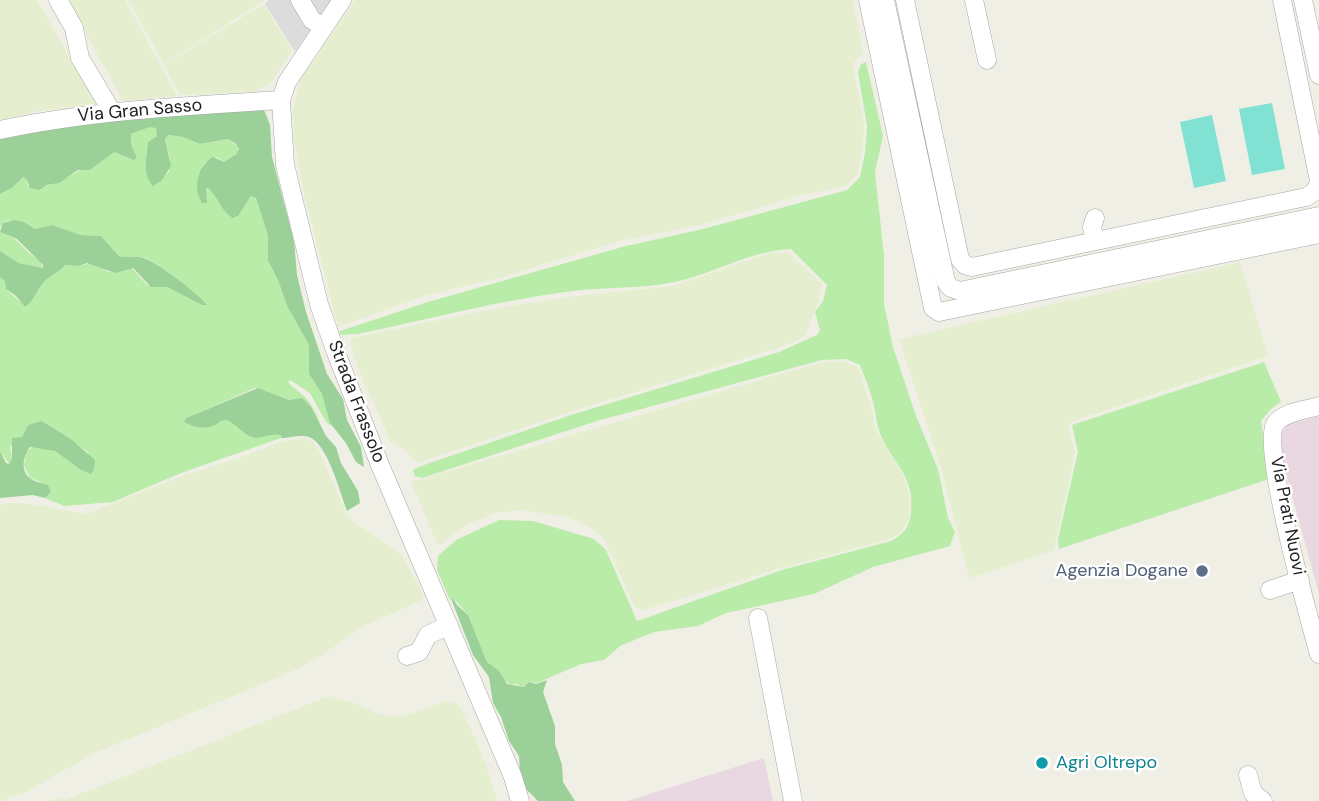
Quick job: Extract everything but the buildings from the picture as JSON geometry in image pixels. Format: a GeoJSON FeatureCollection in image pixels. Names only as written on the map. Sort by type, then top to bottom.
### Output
{"type":"FeatureCollection","features":[{"type":"Feature","properties":{"kind":"street"},"geometry":{"type":"LineString","coordinates":[[58,0],[74,28],[80,58],[112,112]]}},
{"type":"Feature","properties":{"kind":"street"},"geometry":{"type":"LineString","coordinates":[[300,0],[312,20],[323,27]]}},
{"type":"Feature","properties":{"kind":"street","name":"Strada Frassolo"},"geometry":{"type":"LineString","coordinates":[[342,0],[287,82],[281,100],[285,165],[319,304],[355,404],[513,777],[520,801]]}},
{"type":"Feature","properties":{"kind":"street"},"geometry":{"type":"LineString","coordinates":[[868,0],[933,308],[939,312],[1319,234]]}},
{"type":"Feature","properties":{"kind":"street"},"geometry":{"type":"LineString","coordinates":[[886,0],[946,282],[951,288],[960,291],[1319,216]]}},
{"type":"Feature","properties":{"kind":"street"},"geometry":{"type":"LineString","coordinates":[[905,0],[960,259],[965,265],[972,267],[1306,197],[1314,192],[1319,182],[1282,0]]}},
{"type":"Feature","properties":{"kind":"street"},"geometry":{"type":"LineString","coordinates":[[974,0],[987,60]]}},
{"type":"Feature","properties":{"kind":"street"},"geometry":{"type":"LineString","coordinates":[[1303,0],[1319,75]]}},
{"type":"Feature","properties":{"kind":"street","name":"Via Gran Sasso"},"geometry":{"type":"LineString","coordinates":[[0,130],[40,121],[161,106],[281,100]]}},
{"type":"Feature","properties":{"kind":"street"},"geometry":{"type":"LineString","coordinates":[[1095,218],[1092,227],[1095,241]]}},
{"type":"Feature","properties":{"kind":"street","name":"Via Prati Nuovi"},"geometry":{"type":"LineString","coordinates":[[1319,406],[1285,416],[1275,423],[1272,432],[1276,473],[1319,654]]}},
{"type":"Feature","properties":{"kind":"street"},"geometry":{"type":"LineString","coordinates":[[1270,590],[1300,580]]}},
{"type":"Feature","properties":{"kind":"street"},"geometry":{"type":"LineString","coordinates":[[758,618],[793,801]]}},
{"type":"Feature","properties":{"kind":"street"},"geometry":{"type":"LineString","coordinates":[[407,656],[419,652],[428,635],[449,625]]}},
{"type":"Feature","properties":{"kind":"street"},"geometry":{"type":"LineString","coordinates":[[1248,775],[1253,793],[1262,801]]}},
{"type":"Feature","properties":{"kind":"shaded area"},"geometry":{"type":"Polygon","coordinates":[[[269,0],[331,0],[295,52],[265,4],[269,0]]]}},
{"type":"Feature","properties":{"kind":"shaded area"},"geometry":{"type":"Polygon","coordinates":[[[1272,103],[1285,169],[1252,175],[1239,109],[1272,103]]]}},
{"type":"Feature","properties":{"kind":"shaded area"},"geometry":{"type":"Polygon","coordinates":[[[1212,115],[1226,181],[1194,188],[1180,122],[1212,115]]]}},
{"type":"Feature","properties":{"kind":"shaded area"},"geometry":{"type":"Polygon","coordinates":[[[1319,416],[1319,594],[1277,441],[1287,425],[1319,416]]]}},
{"type":"Feature","properties":{"kind":"shaded area"},"geometry":{"type":"Polygon","coordinates":[[[764,758],[773,801],[627,801],[764,758]]]}},
{"type":"Feature","properties":{"kind":"green space"},"geometry":{"type":"Polygon","coordinates":[[[0,0],[37,0],[96,104],[45,110],[0,120],[0,0]]]}},
{"type":"Feature","properties":{"kind":"green space"},"geometry":{"type":"Polygon","coordinates":[[[68,0],[125,0],[177,96],[123,101],[68,0]]]}},
{"type":"Feature","properties":{"kind":"green space"},"geometry":{"type":"Polygon","coordinates":[[[128,0],[265,0],[164,64],[128,0]]]}},
{"type":"Feature","properties":{"kind":"green space"},"geometry":{"type":"Polygon","coordinates":[[[355,0],[853,0],[863,52],[853,64],[864,125],[857,174],[846,186],[802,195],[701,225],[619,241],[506,276],[424,296],[338,327],[304,194],[294,141],[293,109],[300,81],[355,0]]]}},
{"type":"Feature","properties":{"kind":"green space"},"geometry":{"type":"Polygon","coordinates":[[[264,4],[292,51],[272,81],[259,90],[249,92],[180,95],[164,65],[264,4]]]}},
{"type":"Feature","properties":{"kind":"green space"},"geometry":{"type":"Polygon","coordinates":[[[866,62],[883,136],[875,172],[884,256],[884,304],[893,347],[916,416],[938,469],[948,518],[955,532],[950,546],[873,567],[814,594],[726,613],[698,626],[654,632],[620,646],[604,660],[581,664],[537,683],[529,682],[524,687],[510,685],[487,662],[468,615],[454,599],[452,601],[449,598],[437,570],[438,556],[456,540],[499,520],[533,521],[594,539],[606,550],[637,621],[782,570],[891,541],[906,529],[911,511],[909,486],[882,438],[860,365],[846,359],[822,360],[597,421],[422,478],[415,476],[413,470],[574,414],[779,352],[817,335],[820,330],[815,312],[823,301],[827,285],[791,249],[759,254],[669,283],[546,295],[358,334],[339,335],[340,331],[428,302],[626,246],[703,229],[847,190],[860,177],[865,153],[867,126],[858,72],[861,64],[866,62]]]}},
{"type":"Feature","properties":{"kind":"green space"},"geometry":{"type":"Polygon","coordinates":[[[258,105],[265,112],[270,125],[272,157],[294,241],[297,275],[306,312],[327,374],[343,399],[347,420],[361,447],[364,467],[356,462],[346,443],[330,423],[322,394],[309,374],[309,345],[287,306],[268,261],[268,236],[256,198],[251,196],[238,216],[233,218],[208,188],[207,203],[202,203],[199,197],[198,177],[204,165],[213,157],[224,162],[236,154],[239,149],[236,144],[228,139],[200,144],[183,137],[168,135],[165,139],[171,166],[162,180],[153,186],[147,176],[146,159],[148,142],[157,136],[156,128],[150,127],[131,134],[131,144],[137,158],[134,160],[114,152],[90,170],[78,170],[59,183],[39,190],[30,188],[23,177],[12,188],[0,194],[0,135],[258,105]]]}},
{"type":"Feature","properties":{"kind":"green space"},"geometry":{"type":"Polygon","coordinates":[[[153,126],[157,130],[157,136],[148,142],[146,165],[147,175],[153,185],[169,172],[170,159],[165,138],[168,135],[201,144],[228,139],[238,147],[238,152],[224,162],[216,157],[204,163],[197,190],[205,193],[206,189],[210,189],[224,209],[236,218],[252,195],[256,198],[268,236],[268,262],[287,306],[309,345],[309,374],[322,394],[332,426],[326,422],[310,393],[290,380],[288,382],[311,404],[322,429],[311,407],[255,388],[186,418],[218,422],[227,420],[261,437],[275,433],[282,436],[281,438],[181,473],[113,502],[64,506],[45,498],[51,492],[48,485],[30,478],[24,466],[26,451],[34,447],[55,451],[81,470],[88,452],[44,422],[28,425],[22,437],[10,447],[12,459],[9,464],[0,451],[0,277],[5,281],[8,291],[26,307],[44,282],[65,265],[79,266],[90,263],[109,272],[131,267],[147,285],[167,287],[202,305],[184,284],[166,270],[141,257],[119,256],[101,236],[81,235],[52,225],[35,229],[14,220],[5,221],[0,228],[0,194],[12,188],[23,177],[28,186],[39,190],[114,152],[131,159],[137,158],[131,144],[131,134],[153,126]]]}},
{"type":"Feature","properties":{"kind":"green space"},"geometry":{"type":"Polygon","coordinates":[[[14,220],[24,222],[35,229],[52,225],[81,235],[101,236],[119,256],[147,259],[166,270],[207,305],[167,287],[151,287],[133,268],[115,273],[87,263],[79,266],[65,265],[44,282],[25,307],[6,289],[5,281],[0,277],[0,251],[19,263],[43,268],[43,265],[17,239],[0,232],[3,223],[14,220]]]}},
{"type":"Feature","properties":{"kind":"green space"},"geometry":{"type":"Polygon","coordinates":[[[0,232],[18,242],[39,260],[43,268],[19,263],[0,251],[0,232]]]}},
{"type":"Feature","properties":{"kind":"green space"},"geometry":{"type":"Polygon","coordinates":[[[769,253],[789,253],[822,284],[806,335],[799,340],[420,462],[415,462],[406,451],[392,443],[363,381],[350,344],[352,338],[502,307],[673,286],[769,253]]]}},
{"type":"Feature","properties":{"kind":"green space"},"geometry":{"type":"Polygon","coordinates":[[[1240,262],[1268,356],[1071,422],[1068,426],[1075,452],[1054,550],[971,578],[941,468],[899,339],[1240,262]]]}},
{"type":"Feature","properties":{"kind":"green space"},"geometry":{"type":"Polygon","coordinates":[[[822,362],[846,362],[858,367],[875,429],[903,475],[909,495],[909,518],[902,532],[890,539],[778,569],[643,610],[635,607],[604,539],[592,528],[567,517],[522,510],[495,513],[467,525],[438,546],[411,482],[822,362]]]}},
{"type":"Feature","properties":{"kind":"green space"},"geometry":{"type":"Polygon","coordinates":[[[1264,362],[1281,402],[1261,421],[1269,479],[1059,549],[1058,539],[1078,452],[1072,425],[1264,362]]]}},
{"type":"Feature","properties":{"kind":"green space"},"geometry":{"type":"Polygon","coordinates":[[[258,388],[289,400],[302,398],[311,407],[326,436],[336,447],[341,463],[358,491],[360,503],[347,511],[328,459],[316,441],[309,437],[281,438],[282,436],[274,434],[252,437],[227,420],[203,428],[184,422],[186,418],[258,388]]]}},
{"type":"Feature","properties":{"kind":"green space"},"geometry":{"type":"Polygon","coordinates":[[[42,421],[72,440],[95,460],[94,469],[91,474],[55,451],[30,447],[24,459],[25,472],[33,480],[48,485],[51,492],[45,498],[33,495],[0,498],[0,451],[9,464],[12,459],[12,438],[22,437],[28,425],[42,421]]]}},
{"type":"Feature","properties":{"kind":"green space"},"geometry":{"type":"Polygon","coordinates":[[[304,438],[312,441],[319,451],[346,512],[354,522],[401,554],[424,595],[422,600],[364,626],[316,659],[291,672],[95,753],[24,793],[0,801],[0,506],[24,503],[86,514],[182,476],[283,441],[304,438]]]}},
{"type":"Feature","properties":{"kind":"green space"},"geometry":{"type":"Polygon","coordinates":[[[453,598],[468,615],[487,662],[499,671],[507,684],[524,687],[529,682],[536,684],[547,680],[543,692],[555,726],[555,744],[562,765],[563,782],[575,801],[538,801],[526,789],[520,774],[519,756],[509,741],[493,703],[489,677],[473,655],[453,598]]]}},
{"type":"Feature","properties":{"kind":"green space"},"geometry":{"type":"Polygon","coordinates":[[[329,696],[393,717],[447,701],[454,703],[460,707],[467,721],[487,767],[497,801],[51,801],[58,798],[65,800],[329,696]]]}},
{"type":"Feature","properties":{"kind":"place","name":"Agenzia Dogane"},"geometry":{"type":"Point","coordinates":[1202,571]}},
{"type":"Feature","properties":{"kind":"place","name":"Agri Oltrepo"},"geometry":{"type":"Point","coordinates":[1042,763]}}]}
